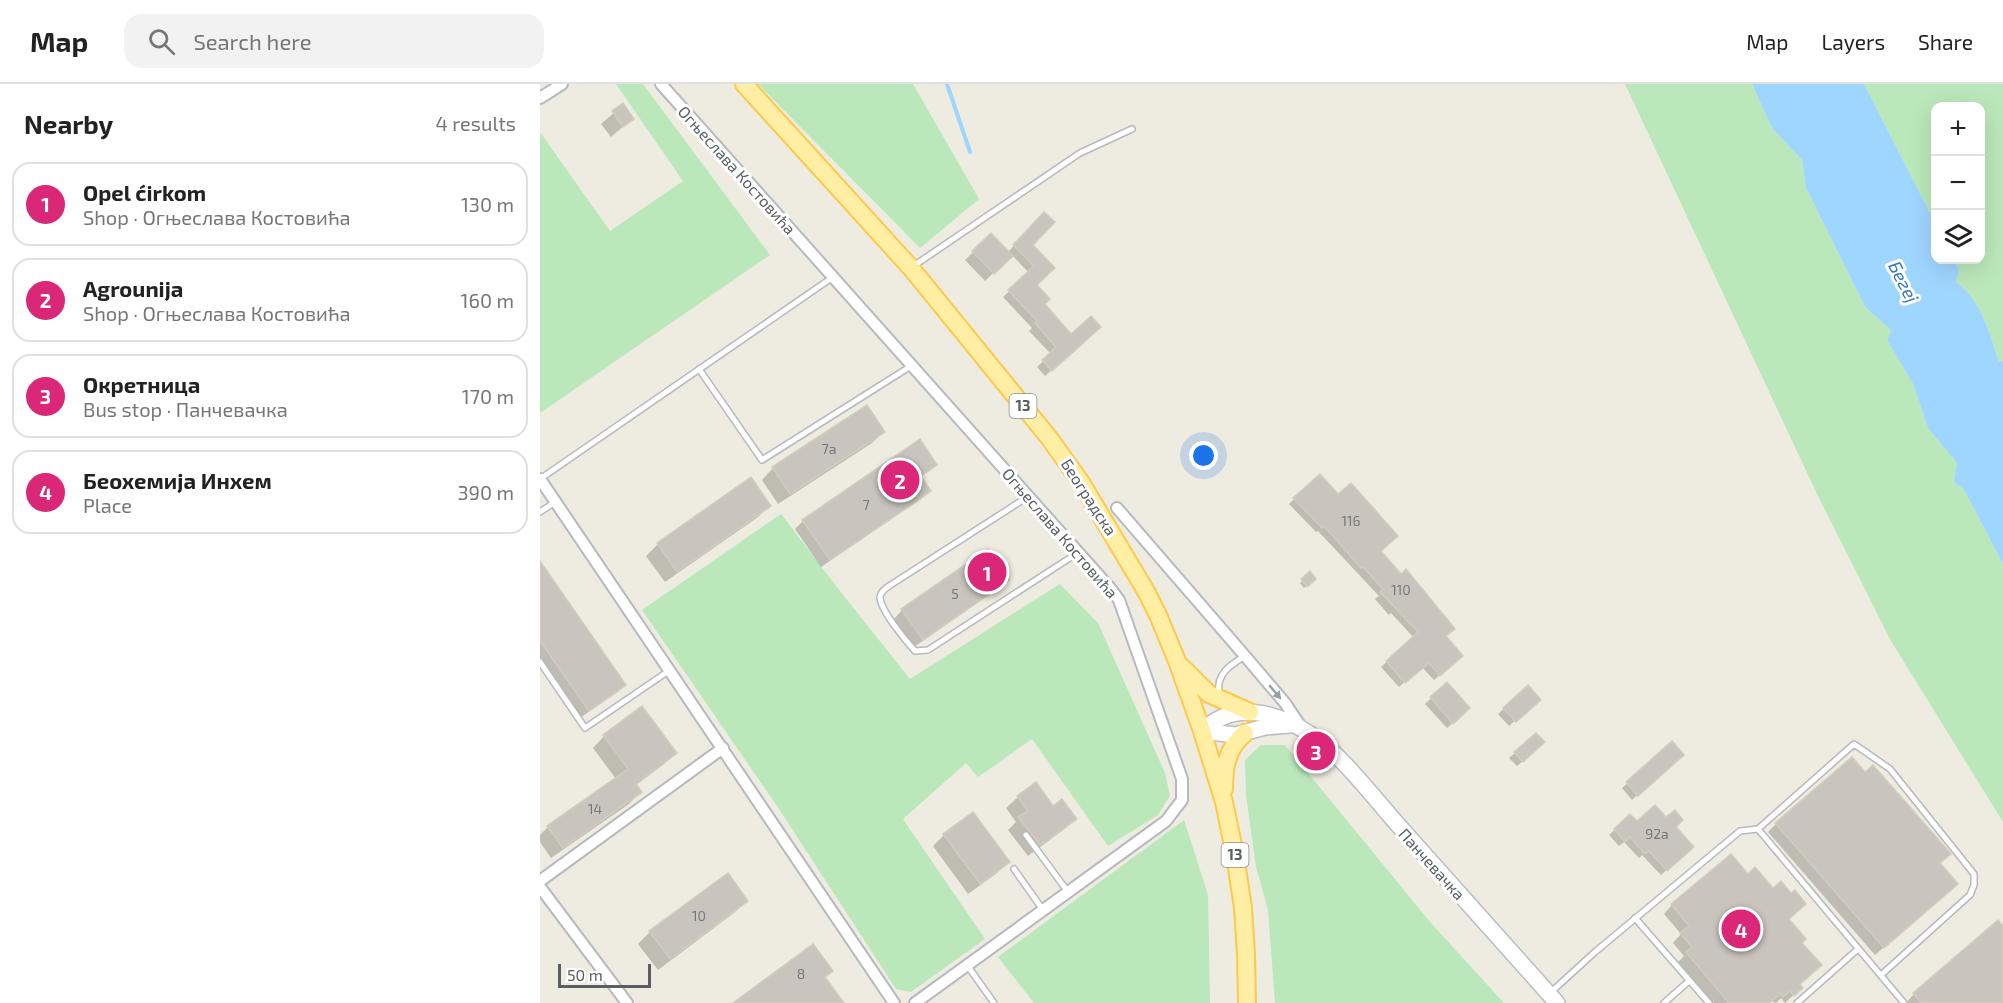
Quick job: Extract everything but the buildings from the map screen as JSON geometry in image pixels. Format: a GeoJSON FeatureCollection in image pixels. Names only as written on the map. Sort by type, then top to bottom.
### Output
{"type":"FeatureCollection","features":[{"type":"Feature","properties":{"kind":"main road","name":"Београдска"},"geometry":{"type":"LineString","coordinates":[[744,84],[911,268],[1050,439],[1082,484],[1147,593],[1177,661],[1202,730],[1224,802],[1243,908],[1247,1003]]}},
{"type":"Feature","properties":{"kind":"main road"},"geometry":{"type":"LineString","coordinates":[[1177,661],[1209,694],[1250,712]]}},
{"type":"Feature","properties":{"kind":"main road"},"geometry":{"type":"LineString","coordinates":[[1224,802],[1225,766],[1228,755],[1233,745],[1245,733]]}},
{"type":"Feature","properties":{"kind":"street"},"geometry":{"type":"LineString","coordinates":[[540,98],[562,84]]}},
{"type":"Feature","properties":{"kind":"street","name":"Огњеслава Костовића"},"geometry":{"type":"LineString","coordinates":[[661,84],[1079,552],[1119,600],[1177,764],[1183,789],[1182,800],[1166,820],[915,1003]]}},
{"type":"Feature","properties":{"kind":"street"},"geometry":{"type":"LineString","coordinates":[[540,479],[894,1003]]}},
{"type":"Feature","properties":{"kind":"street","name":"Панчевачка"},"geometry":{"type":"LineString","coordinates":[[1117,508],[1285,704],[1297,727],[1323,744],[1352,774],[1552,998]]}},
{"type":"Feature","properties":{"kind":"street"},"geometry":{"type":"LineString","coordinates":[[1202,730],[1218,717],[1250,712],[1272,716],[1297,727]]}},
{"type":"Feature","properties":{"kind":"street"},"geometry":{"type":"LineString","coordinates":[[1202,730],[1228,735],[1265,727],[1297,727]]}},
{"type":"Feature","properties":{"kind":"street"},"geometry":{"type":"LineString","coordinates":[[540,881],[723,748]]}},
{"type":"Feature","properties":{"kind":"street"},"geometry":{"type":"LineString","coordinates":[[540,886],[627,1003]]}},
{"type":"Feature","properties":{"kind":"lane"},"geometry":{"type":"LineString","coordinates":[[911,268],[1080,153],[1132,129]]}},
{"type":"Feature","properties":{"kind":"lane"},"geometry":{"type":"LineString","coordinates":[[540,479],[833,277]]}},
{"type":"Feature","properties":{"kind":"lane"},"geometry":{"type":"LineString","coordinates":[[699,369],[762,460],[911,366]]}},
{"type":"Feature","properties":{"kind":"lane"},"geometry":{"type":"LineString","coordinates":[[1029,496],[882,592],[880,597],[882,605],[915,651],[928,650],[1079,552]]}},
{"type":"Feature","properties":{"kind":"lane"},"geometry":{"type":"LineString","coordinates":[[540,512],[555,502]]}},
{"type":"Feature","properties":{"kind":"lane"},"geometry":{"type":"LineString","coordinates":[[1221,700],[1218,691],[1221,675],[1245,656]]}},
{"type":"Feature","properties":{"kind":"lane"},"geometry":{"type":"LineString","coordinates":[[540,662],[585,728],[670,670]]}},
{"type":"Feature","properties":{"kind":"lane"},"geometry":{"type":"LineString","coordinates":[[1552,998],[1635,918],[1740,831],[1758,829],[1854,744],[1890,770],[1974,874],[1974,885],[1970,895],[1881,975]]}},
{"type":"Feature","properties":{"kind":"lane"},"geometry":{"type":"LineString","coordinates":[[1758,829],[1904,1003]]}},
{"type":"Feature","properties":{"kind":"lane"},"geometry":{"type":"LineString","coordinates":[[1026,835],[1068,891]]}},
{"type":"Feature","properties":{"kind":"lane"},"geometry":{"type":"LineString","coordinates":[[1014,869],[1043,910]]}},
{"type":"Feature","properties":{"kind":"lane"},"geometry":{"type":"LineString","coordinates":[[1635,918],[1708,1003]]}},
{"type":"Feature","properties":{"kind":"lane"},"geometry":{"type":"LineString","coordinates":[[1797,1003],[1858,949]]}},
{"type":"Feature","properties":{"kind":"lane"},"geometry":{"type":"LineString","coordinates":[[967,965],[994,1003]]}},
{"type":"Feature","properties":{"kind":"lane"},"geometry":{"type":"LineString","coordinates":[[1664,1003],[1689,981]]}},
{"type":"Feature","properties":{"kind":"green space"},"geometry":{"type":"Polygon","coordinates":[[[616,84],[643,84],[770,255],[540,413],[540,132],[610,231],[683,181],[616,84]]]}},
{"type":"Feature","properties":{"kind":"green space"},"geometry":{"type":"Polygon","coordinates":[[[758,84],[913,84],[979,199],[920,248],[758,84]]]}},
{"type":"Feature","properties":{"kind":"green space"},"geometry":{"type":"Polygon","coordinates":[[[1625,84],[1752,84],[1772,128],[1802,160],[1806,188],[1865,307],[1891,330],[1887,340],[1913,384],[1928,428],[1957,463],[1963,488],[2003,564],[2003,822],[1891,641],[1817,494],[1625,84]]]}},
{"type":"Feature","properties":{"kind":"green space"},"geometry":{"type":"Polygon","coordinates":[[[1864,84],[2003,84],[2003,361],[1999,362],[1978,307],[1965,289],[1956,282],[1959,270],[1956,264],[1985,264],[1985,102],[1931,102],[1931,215],[1864,84]]]}},
{"type":"Feature","properties":{"kind":"green space"},"geometry":{"type":"Polygon","coordinates":[[[781,514],[910,679],[1060,584],[1098,623],[1165,773],[1170,796],[1158,815],[1108,846],[1032,739],[978,777],[966,763],[903,819],[985,939],[911,992],[896,989],[779,809],[642,610],[781,514]]]}},
{"type":"Feature","properties":{"kind":"green space"},"geometry":{"type":"Polygon","coordinates":[[[1261,745],[1285,745],[1431,923],[1504,1003],[1275,1003],[1268,910],[1256,867],[1246,795],[1245,760],[1261,745]]]}},
{"type":"Feature","properties":{"kind":"green space"},"geometry":{"type":"Polygon","coordinates":[[[1184,820],[1208,895],[1210,1003],[1034,1003],[998,957],[1184,820]]]}},
{"type":"Feature","properties":{"kind":"water","name":"Бегеј"},"geometry":{"type":"Polygon","coordinates":[[[1752,84],[1864,84],[1931,215],[1931,264],[1956,264],[1959,270],[1956,282],[1965,289],[1978,307],[1999,362],[2003,361],[2003,564],[1963,488],[1954,482],[1957,463],[1928,428],[1913,384],[1887,340],[1891,330],[1865,307],[1806,188],[1802,160],[1772,128],[1752,84]]]}},
{"type":"Feature","properties":{"kind":"waterway"},"geometry":{"type":"LineString","coordinates":[[947,84],[970,152]]}},
{"type":"Feature","properties":{"kind":"place","name":"Agrounija"},"geometry":{"type":"Point","coordinates":[900,480]}},
{"type":"Feature","properties":{"kind":"place","name":"Opel ćirkom"},"geometry":{"type":"Point","coordinates":[987,572]}},
{"type":"Feature","properties":{"kind":"place","name":"Окретница"},"geometry":{"type":"Point","coordinates":[1316,751]}},
{"type":"Feature","properties":{"kind":"place","name":"Беохемија Инхем"},"geometry":{"type":"Point","coordinates":[1741,929]}}]}
